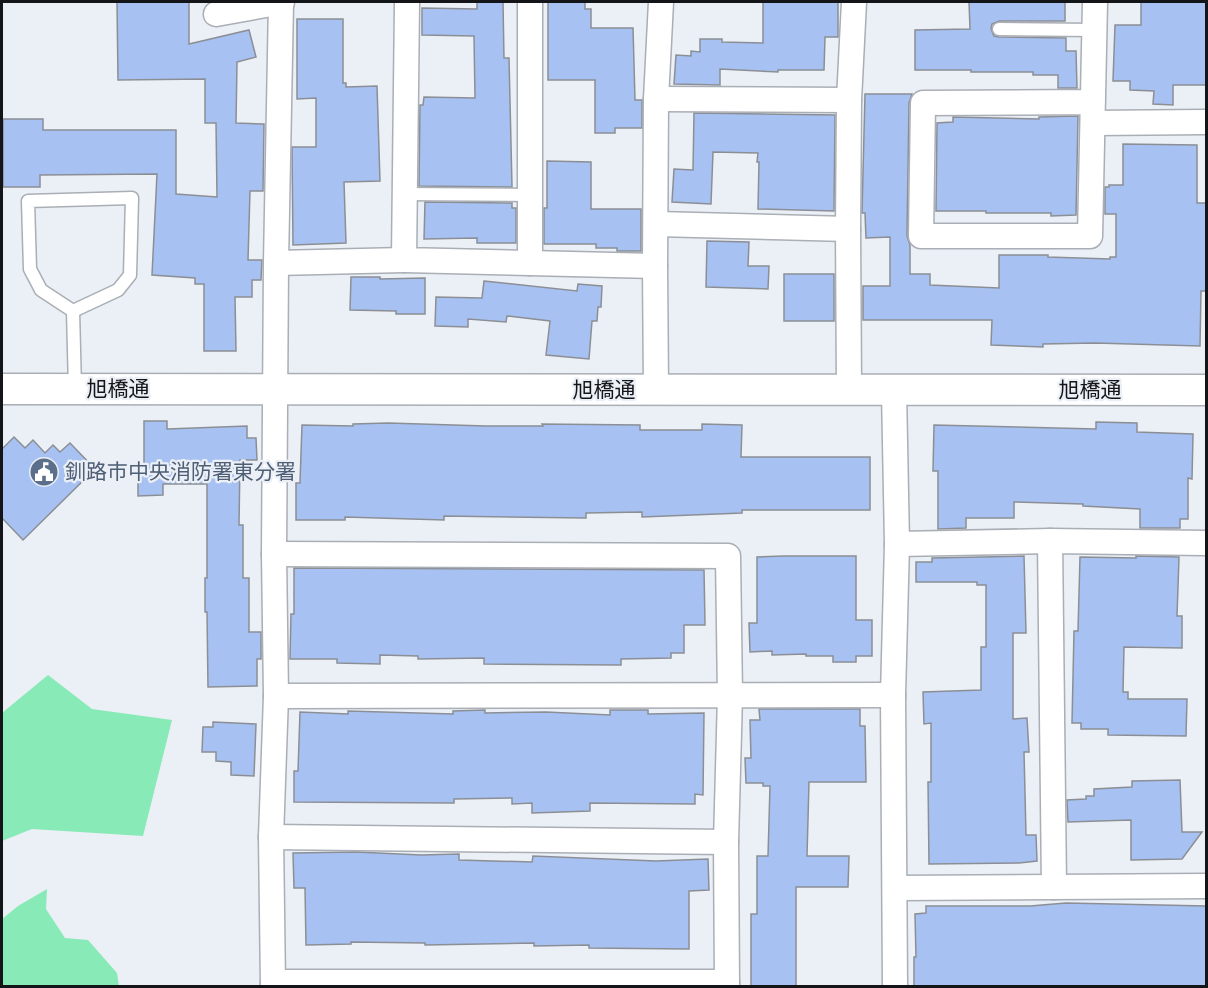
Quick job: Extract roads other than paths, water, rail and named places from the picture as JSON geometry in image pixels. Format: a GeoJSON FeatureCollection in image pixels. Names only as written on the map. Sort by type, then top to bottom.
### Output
{"type":"FeatureCollection","features":[{"type":"Feature","properties":{"kind":"street"},"geometry":{"type":"LineString","coordinates":[[216,14],[281,2],[276,263],[277,389],[274,554],[276,696],[271,837],[273,985],[727,984],[726,842],[730,696],[728,556],[274,554]]}},
{"type":"Feature","properties":{"kind":"street"},"geometry":{"type":"LineString","coordinates":[[404,260],[407,2]]}},
{"type":"Feature","properties":{"kind":"street"},"geometry":{"type":"LineString","coordinates":[[530,2],[530,263]]}},
{"type":"Feature","properties":{"kind":"street"},"geometry":{"type":"LineString","coordinates":[[656,390],[656,99],[661,2]]}},
{"type":"Feature","properties":{"kind":"street"},"geometry":{"type":"LineString","coordinates":[[849,390],[849,100],[854,2]]}},
{"type":"Feature","properties":{"kind":"street"},"geometry":{"type":"LineString","coordinates":[[1095,2],[1095,30],[1093,112],[1090,236],[921,236],[923,104],[1093,112],[1206,122]]}},
{"type":"Feature","properties":{"kind":"street"},"geometry":{"type":"LineString","coordinates":[[656,99],[849,100]]}},
{"type":"Feature","properties":{"kind":"street"},"geometry":{"type":"LineString","coordinates":[[656,224],[848,229]]}},
{"type":"Feature","properties":{"kind":"street"},"geometry":{"type":"LineString","coordinates":[[276,263],[404,260],[655,266]]}},
{"type":"Feature","properties":{"kind":"street","name":"旭橋通"},"geometry":{"type":"LineString","coordinates":[[2,389],[1206,390]]}},
{"type":"Feature","properties":{"kind":"street"},"geometry":{"type":"LineString","coordinates":[[894,391],[897,544],[893,695],[895,987]]}},
{"type":"Feature","properties":{"kind":"street"},"geometry":{"type":"LineString","coordinates":[[897,544],[1050,541],[1206,543]]}},
{"type":"Feature","properties":{"kind":"street"},"geometry":{"type":"LineString","coordinates":[[1050,541],[1053,887]]}},
{"type":"Feature","properties":{"kind":"street"},"geometry":{"type":"LineString","coordinates":[[276,696],[893,695]]}},
{"type":"Feature","properties":{"kind":"street"},"geometry":{"type":"LineString","coordinates":[[271,837],[726,842]]}},
{"type":"Feature","properties":{"kind":"street"},"geometry":{"type":"LineString","coordinates":[[895,888],[1206,886]]}},
{"type":"Feature","properties":{"kind":"lane"},"geometry":{"type":"LineString","coordinates":[[999,29],[1095,30]]}},
{"type":"Feature","properties":{"kind":"lane"},"geometry":{"type":"LineString","coordinates":[[403,194],[530,195]]}},
{"type":"Feature","properties":{"kind":"lane"},"geometry":{"type":"LineString","coordinates":[[132,198],[130,275],[118,290],[73,311],[41,290],[30,269],[28,201],[132,198]]}},
{"type":"Feature","properties":{"kind":"lane"},"geometry":{"type":"LineString","coordinates":[[73,311],[75,389]]}},
{"type":"Feature","properties":{"kind":"place","name":"釧路市中央消防署東分署"},"geometry":{"type":"Point","coordinates":[44,472]}}]}
